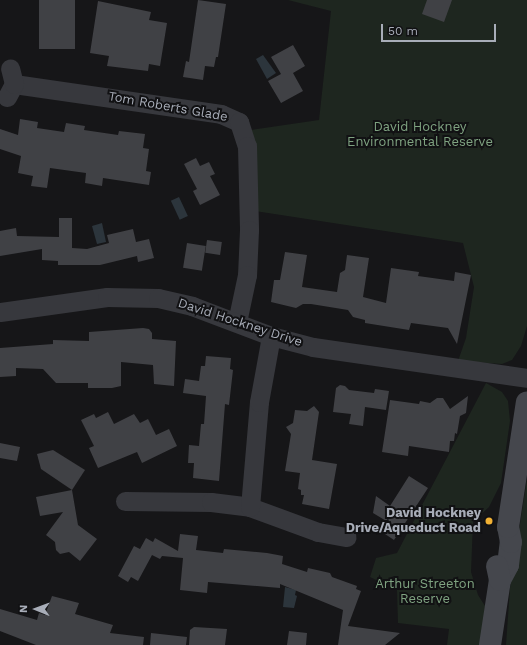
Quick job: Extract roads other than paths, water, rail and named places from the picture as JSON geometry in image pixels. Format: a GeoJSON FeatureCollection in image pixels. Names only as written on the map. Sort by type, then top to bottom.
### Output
{"type":"FeatureCollection","features":[{"type":"Feature","properties":{"kind":"main road"},"geometry":{"type":"LineString","coordinates":[[490,645],[500,580],[497,563],[500,541],[508,527],[526,419]]}},
{"type":"Feature","properties":{"kind":"street","name":"Tom Roberts Glade"},"geometry":{"type":"LineString","coordinates":[[10,83],[221,114],[239,122],[246,146],[249,230],[247,275],[237,322]]}},
{"type":"Feature","properties":{"kind":"street","name":"David Hockney Drive"},"geometry":{"type":"LineString","coordinates":[[0,312],[89,298],[142,297],[192,306],[271,336],[313,347],[527,378]]}},
{"type":"Feature","properties":{"kind":"street"},"geometry":{"type":"LineString","coordinates":[[250,507],[258,409],[271,336]]}},
{"type":"Feature","properties":{"kind":"street"},"geometry":{"type":"LineString","coordinates":[[125,501],[211,502],[250,507],[318,532],[351,539]]}},
{"type":"Feature","properties":{"kind":"place","name":"David Hockney Drive/Aqueduct Road"},"geometry":{"type":"Point","coordinates":[489,521]}},
{"type":"Feature","properties":{"kind":"park label","name":"David Hockney Environmental Reserve"},"geometry":{"type":"Point","coordinates":[420,136]}},
{"type":"Feature","properties":{"kind":"park label","name":"Arthur Streeton Reserve"},"geometry":{"type":"Point","coordinates":[425,592]}}]}
